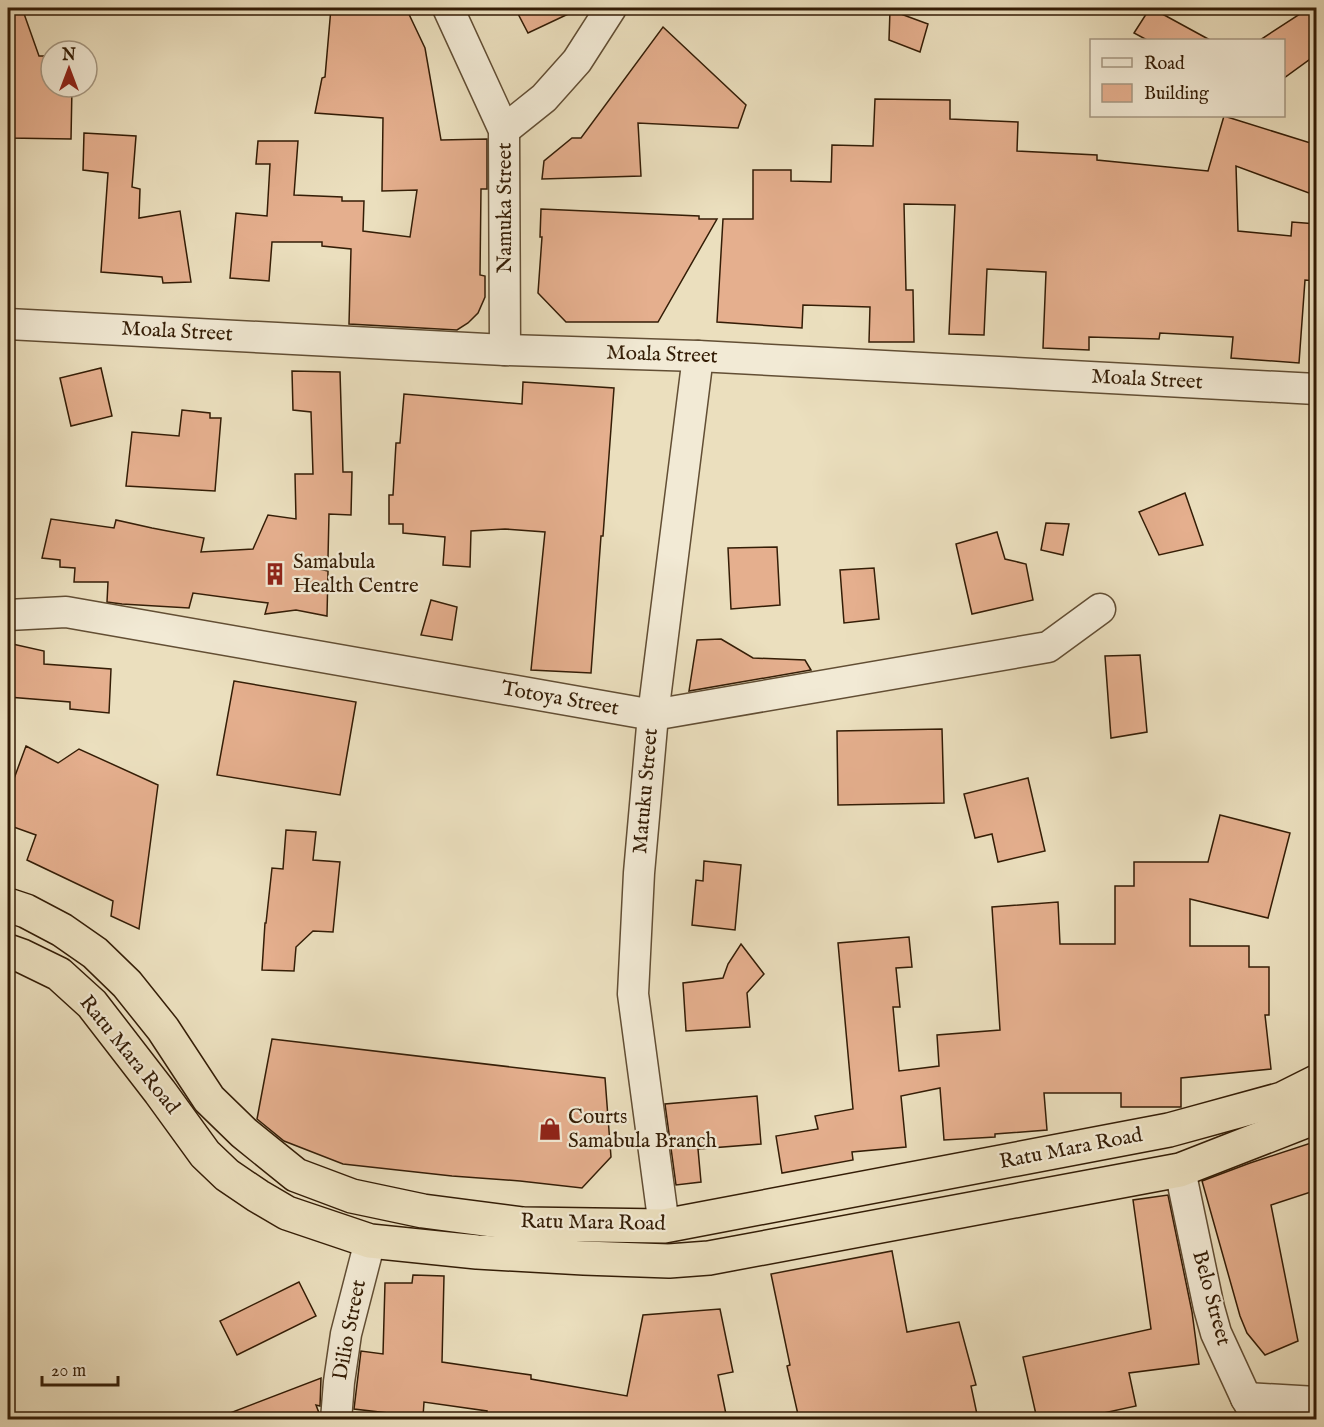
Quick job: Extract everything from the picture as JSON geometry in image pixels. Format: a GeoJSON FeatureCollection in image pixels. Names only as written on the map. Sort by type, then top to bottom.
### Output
{"type":"FeatureCollection","features":[{"type":"Feature","properties":{"kind":"highway","name":"Ratu Mara Road"},"geometry":{"type":"LineString","coordinates":[[8,905],[26,911],[62,930],[95,953],[127,984],[163,1029],[209,1099],[244,1133],[296,1175],[352,1196],[423,1211],[523,1224],[664,1226],[1169,1130],[1282,1099],[1317,1082]]}},
{"type":"Feature","properties":{"kind":"highway","name":"Ratu Mara Road"},"geometry":{"type":"LineString","coordinates":[[8,951],[59,974],[92,1004],[205,1154],[227,1175],[287,1213],[370,1241],[477,1252],[584,1258],[669,1261],[709,1258],[1180,1170],[1317,1117]]}},
{"type":"Feature","properties":{"kind":"highway"},"geometry":{"type":"LineString","coordinates":[[1169,1130],[1180,1170]]}},
{"type":"Feature","properties":{"kind":"street","name":"Namuka Street"},"geometry":{"type":"LineString","coordinates":[[448,8],[504,130],[505,350]]}},
{"type":"Feature","properties":{"kind":"street"},"geometry":{"type":"LineString","coordinates":[[504,130],[544,98],[577,61],[611,8]]}},
{"type":"Feature","properties":{"kind":"street","name":"Moala Street"},"geometry":{"type":"LineString","coordinates":[[8,324],[1317,388]]}},
{"type":"Feature","properties":{"kind":"street","name":"Matuku Street"},"geometry":{"type":"LineString","coordinates":[[664,1226],[633,994],[639,873],[653,715],[698,356]]}},
{"type":"Feature","properties":{"kind":"street","name":"Totoya Street"},"geometry":{"type":"LineString","coordinates":[[8,615],[66,612],[653,715],[1047,647],[1100,609]]}},
{"type":"Feature","properties":{"kind":"street","name":"Belo Street"},"geometry":{"type":"LineString","coordinates":[[1180,1170],[1216,1333],[1252,1409]]}},
{"type":"Feature","properties":{"kind":"street","name":"Dilio Street"},"geometry":{"type":"LineString","coordinates":[[336,1419],[346,1334],[370,1241]]}},
{"type":"Feature","properties":{"kind":"street"},"geometry":{"type":"LineString","coordinates":[[1252,1409],[1317,1402]]}},
{"type":"Feature","properties":{"kind":"building"},"geometry":{"type":"Polygon","coordinates":[[[8,8],[22,8],[39,56],[39,99],[72,99],[71,139],[8,138],[8,8]]]}},
{"type":"Feature","properties":{"kind":"building"},"geometry":{"type":"Polygon","coordinates":[[[331,8],[406,8],[425,48],[441,140],[487,139],[487,189],[481,189],[480,275],[485,276],[485,297],[478,313],[457,330],[349,324],[351,249],[322,246],[322,242],[272,242],[269,281],[230,278],[236,213],[267,216],[270,164],[256,164],[258,141],[298,141],[294,195],[342,197],[342,201],[364,201],[363,231],[410,237],[417,190],[382,191],[383,118],[315,113],[322,78],[325,77],[331,8]]]}},
{"type":"Feature","properties":{"kind":"building"},"geometry":{"type":"Polygon","coordinates":[[[515,8],[581,8],[528,33],[515,8]]]}},
{"type":"Feature","properties":{"kind":"building"},"geometry":{"type":"Polygon","coordinates":[[[1150,8],[1208,39],[1145,39],[1134,33],[1150,8]]]}},
{"type":"Feature","properties":{"kind":"building"},"geometry":{"type":"Polygon","coordinates":[[[1309,8],[1317,8],[1317,54],[1285,77],[1285,39],[1262,39],[1309,8]]]}},
{"type":"Feature","properties":{"kind":"building"},"geometry":{"type":"Polygon","coordinates":[[[890,10],[928,24],[920,52],[889,40],[890,10]]]}},
{"type":"Feature","properties":{"kind":"building"},"geometry":{"type":"Polygon","coordinates":[[[663,27],[746,105],[738,128],[638,123],[641,176],[542,179],[544,161],[572,138],[581,138],[663,27]]]}},
{"type":"Feature","properties":{"kind":"building"},"geometry":{"type":"Polygon","coordinates":[[[875,99],[950,100],[950,119],[1018,122],[1017,151],[1097,155],[1097,160],[1208,171],[1224,117],[1317,145],[1317,196],[1236,166],[1238,231],[1291,236],[1292,222],[1317,224],[1317,281],[1305,280],[1299,363],[1231,358],[1233,337],[1160,333],[1159,339],[1089,337],[1089,350],[1043,348],[1046,272],[987,269],[984,335],[949,334],[955,205],[904,204],[906,290],[913,290],[914,342],[869,342],[870,307],[803,305],[802,328],[717,322],[723,219],[753,219],[753,170],[791,170],[791,181],[831,182],[832,145],[873,146],[875,99]]]}},
{"type":"Feature","properties":{"kind":"building"},"geometry":{"type":"Polygon","coordinates":[[[84,133],[136,136],[132,187],[140,189],[139,218],[180,211],[191,282],[163,283],[162,277],[101,272],[108,173],[83,170],[84,133]]]}},
{"type":"Feature","properties":{"kind":"building"},"geometry":{"type":"Polygon","coordinates":[[[541,209],[699,216],[699,219],[717,219],[658,322],[566,322],[538,293],[542,237],[540,237],[541,209]]]}},
{"type":"Feature","properties":{"kind":"building"},"geometry":{"type":"Polygon","coordinates":[[[101,368],[112,416],[71,426],[60,378],[101,368]]]}},
{"type":"Feature","properties":{"kind":"building"},"geometry":{"type":"Polygon","coordinates":[[[292,371],[340,372],[343,472],[352,472],[351,515],[329,514],[328,558],[316,557],[314,568],[328,571],[327,616],[296,610],[265,614],[268,603],[193,593],[189,608],[107,602],[108,582],[74,582],[75,568],[60,567],[60,560],[42,558],[51,519],[114,528],[116,520],[204,538],[201,552],[253,549],[268,515],[296,519],[295,474],[313,474],[311,412],[293,410],[292,371]]]}},
{"type":"Feature","properties":{"kind":"building"},"geometry":{"type":"Polygon","coordinates":[[[523,382],[614,388],[591,673],[531,670],[545,532],[505,529],[471,531],[470,567],[443,565],[445,537],[403,533],[403,524],[389,524],[389,495],[393,495],[396,443],[400,443],[404,394],[522,404],[523,382]]]}},
{"type":"Feature","properties":{"kind":"building"},"geometry":{"type":"Polygon","coordinates":[[[182,410],[210,413],[210,418],[221,418],[215,491],[126,486],[132,432],[179,436],[182,410]]]}},
{"type":"Feature","properties":{"kind":"building"},"geometry":{"type":"Polygon","coordinates":[[[1185,493],[1203,545],[1159,555],[1139,512],[1185,493]]]}},
{"type":"Feature","properties":{"kind":"building"},"geometry":{"type":"Polygon","coordinates":[[[1046,523],[1069,524],[1063,555],[1041,550],[1046,523]]]}},
{"type":"Feature","properties":{"kind":"building"},"geometry":{"type":"Polygon","coordinates":[[[997,532],[1005,559],[1026,564],[1033,600],[972,614],[956,544],[997,532]]]}},
{"type":"Feature","properties":{"kind":"building"},"geometry":{"type":"Polygon","coordinates":[[[777,547],[780,605],[731,609],[728,548],[777,547]]]}},
{"type":"Feature","properties":{"kind":"building"},"geometry":{"type":"Polygon","coordinates":[[[874,568],[879,619],[844,623],[840,570],[874,568]]]}},
{"type":"Feature","properties":{"kind":"building"},"geometry":{"type":"Polygon","coordinates":[[[431,600],[457,607],[452,640],[421,635],[431,600]]]}},
{"type":"Feature","properties":{"kind":"building"},"geometry":{"type":"Polygon","coordinates":[[[721,639],[753,658],[805,660],[811,670],[689,691],[697,640],[721,639]]]}},
{"type":"Feature","properties":{"kind":"building"},"geometry":{"type":"Polygon","coordinates":[[[8,643],[44,651],[44,664],[111,669],[109,713],[70,709],[70,702],[8,697],[8,643]]]}},
{"type":"Feature","properties":{"kind":"building"},"geometry":{"type":"Polygon","coordinates":[[[1140,655],[1147,732],[1111,738],[1105,656],[1140,655]]]}},
{"type":"Feature","properties":{"kind":"building"},"geometry":{"type":"Polygon","coordinates":[[[234,681],[356,702],[340,795],[217,775],[234,681]]]}},
{"type":"Feature","properties":{"kind":"building"},"geometry":{"type":"Polygon","coordinates":[[[942,729],[944,803],[838,805],[837,731],[942,729]]]}},
{"type":"Feature","properties":{"kind":"building"},"geometry":{"type":"Polygon","coordinates":[[[26,746],[58,763],[79,749],[158,785],[139,929],[111,916],[113,901],[27,860],[36,835],[8,825],[8,795],[26,746]]]}},
{"type":"Feature","properties":{"kind":"building"},"geometry":{"type":"Polygon","coordinates":[[[1028,778],[1045,851],[998,862],[992,834],[975,838],[964,794],[1028,778]]]}},
{"type":"Feature","properties":{"kind":"building"},"geometry":{"type":"Polygon","coordinates":[[[1220,815],[1290,833],[1268,918],[1190,899],[1190,946],[1249,946],[1249,967],[1269,967],[1269,1015],[1265,1015],[1271,1069],[1181,1078],[1181,1107],[1121,1107],[1121,1093],[1044,1093],[1047,1130],[995,1134],[995,1137],[944,1140],[940,1088],[901,1096],[906,1147],[852,1152],[853,1160],[782,1173],[776,1136],[818,1129],[815,1116],[853,1109],[838,943],[909,937],[912,967],[896,968],[900,1007],[893,1007],[899,1071],[939,1066],[937,1035],[1000,1030],[992,907],[1058,902],[1060,944],[1115,944],[1115,886],[1134,886],[1134,862],[1208,862],[1220,815]]]}},
{"type":"Feature","properties":{"kind":"building"},"geometry":{"type":"Polygon","coordinates":[[[286,830],[316,832],[313,860],[340,862],[333,932],[313,931],[296,947],[294,971],[262,970],[272,868],[283,869],[286,830]]]}},
{"type":"Feature","properties":{"kind":"building"},"geometry":{"type":"Polygon","coordinates":[[[704,861],[741,865],[735,930],[692,925],[696,880],[703,881],[704,861]]]}},
{"type":"Feature","properties":{"kind":"building"},"geometry":{"type":"Polygon","coordinates":[[[741,944],[764,974],[747,993],[750,1027],[686,1031],[683,983],[723,978],[728,964],[741,944]]]}},
{"type":"Feature","properties":{"kind":"building"},"geometry":{"type":"Polygon","coordinates":[[[272,1039],[605,1078],[611,1157],[582,1188],[343,1164],[284,1141],[257,1119],[272,1039]]]}},
{"type":"Feature","properties":{"kind":"building"},"geometry":{"type":"Polygon","coordinates":[[[757,1096],[761,1144],[698,1149],[701,1182],[676,1185],[665,1104],[757,1096]]]}},
{"type":"Feature","properties":{"kind":"building"},"geometry":{"type":"Polygon","coordinates":[[[1317,1141],[1317,1190],[1271,1205],[1298,1341],[1265,1355],[1247,1333],[1240,1316],[1202,1181],[1317,1141]]]}},
{"type":"Feature","properties":{"kind":"building"},"geometry":{"type":"Polygon","coordinates":[[[1168,1195],[1192,1312],[1199,1364],[1129,1373],[1136,1406],[1076,1419],[1037,1419],[1023,1357],[1151,1329],[1133,1200],[1168,1195]]]}},
{"type":"Feature","properties":{"kind":"building"},"geometry":{"type":"Polygon","coordinates":[[[892,1251],[907,1332],[959,1322],[976,1385],[971,1386],[978,1419],[799,1419],[771,1274],[892,1251]]]}},
{"type":"Feature","properties":{"kind":"building"},"geometry":{"type":"Polygon","coordinates":[[[413,1275],[444,1276],[442,1362],[531,1375],[531,1379],[627,1396],[643,1315],[720,1309],[733,1372],[718,1375],[727,1419],[486,1419],[487,1411],[424,1402],[423,1417],[354,1409],[361,1351],[383,1354],[385,1283],[412,1283],[413,1275]]]}},
{"type":"Feature","properties":{"kind":"building"},"geometry":{"type":"Polygon","coordinates":[[[299,1282],[316,1316],[237,1355],[220,1321],[299,1282]]]}},
{"type":"Feature","properties":{"kind":"building"},"geometry":{"type":"Polygon","coordinates":[[[321,1378],[320,1406],[316,1405],[319,1419],[217,1418],[321,1378]]]}},
{"type":"Feature","properties":{"kind":"place","name":"Samabula Health Centre"},"geometry":{"type":"Point","coordinates":[275,574]}},
{"type":"Feature","properties":{"kind":"place","name":"Courts Samabula Branch"},"geometry":{"type":"Point","coordinates":[550,1129]}}]}
